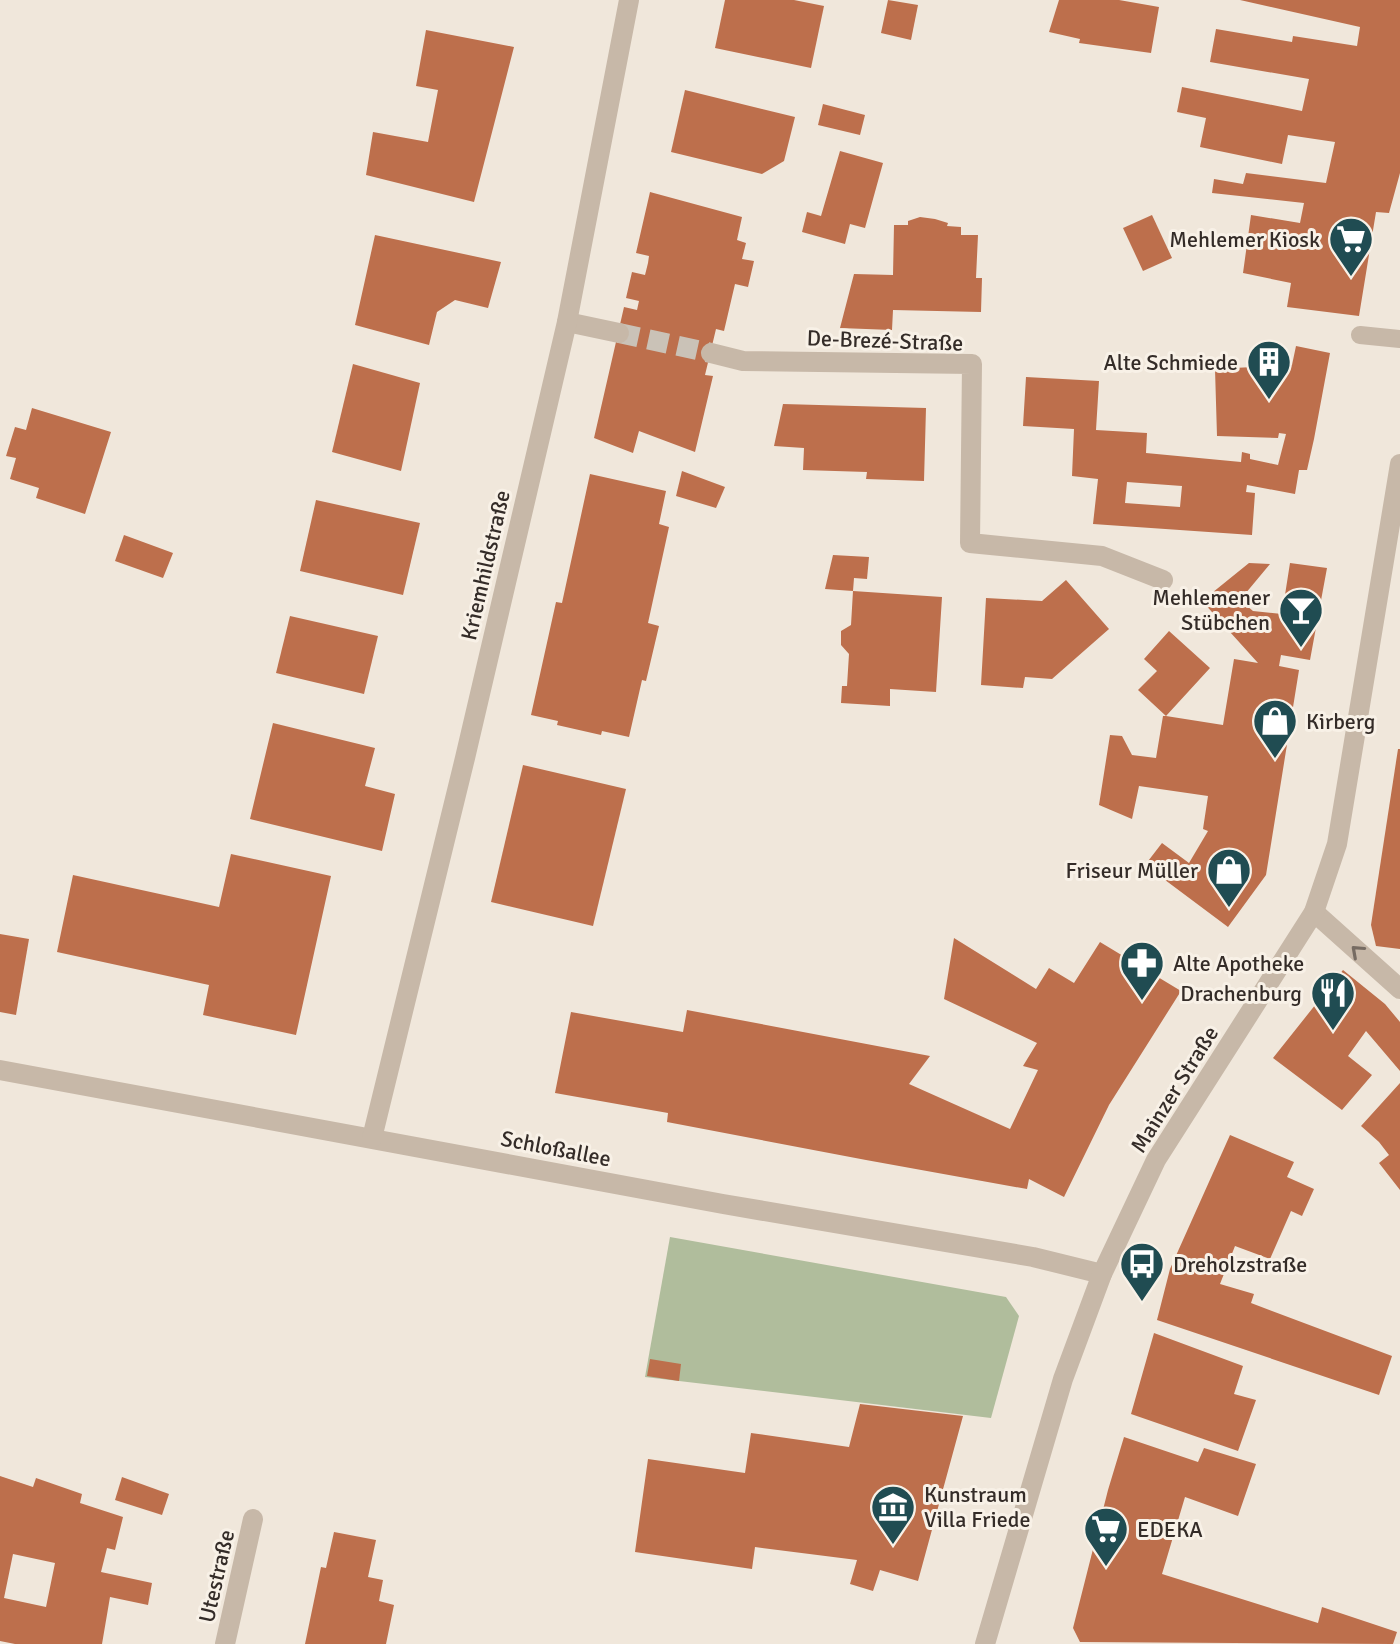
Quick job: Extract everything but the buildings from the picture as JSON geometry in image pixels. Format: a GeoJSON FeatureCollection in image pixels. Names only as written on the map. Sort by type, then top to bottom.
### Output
{"type":"FeatureCollection","features":[{"type":"Feature","properties":{"kind":"street","name":"Kriemhildstraße"},"geometry":{"type":"LineString","coordinates":[[372,1138],[567,322],[629,0]]}},
{"type":"Feature","properties":{"kind":"street"},"geometry":{"type":"LineString","coordinates":[[567,322],[619,333]]}},
{"type":"Feature","properties":{"kind":"street","name":"De-Brezé-Straße"},"geometry":{"type":"LineString","coordinates":[[711,353],[743,361],[972,364],[970,543],[1102,556],[1163,580]]}},
{"type":"Feature","properties":{"kind":"street","name":"Mainzer Straße"},"geometry":{"type":"LineString","coordinates":[[985,1644],[1063,1379],[1102,1274],[1156,1160],[1314,912],[1337,844],[1400,464]]}},
{"type":"Feature","properties":{"kind":"street"},"geometry":{"type":"LineString","coordinates":[[1314,912],[1400,989]]}},
{"type":"Feature","properties":{"kind":"street","name":"Schloßallee"},"geometry":{"type":"LineString","coordinates":[[0,1070],[723,1204],[1033,1257],[1102,1274]]}},
{"type":"Feature","properties":{"kind":"street","name":"Utestraße"},"geometry":{"type":"LineString","coordinates":[[225,1644],[253,1519]]}},
{"type":"Feature","properties":{"kind":"lane"},"geometry":{"type":"LineString","coordinates":[[1360,335],[1400,339]]}},
{"type":"Feature","properties":{"kind":"green space"},"geometry":{"type":"Polygon","coordinates":[[[670,1237],[1006,1297],[1019,1316],[991,1418],[645,1377],[670,1237]]]}},
{"type":"Feature","properties":{"kind":"tunnel"},"geometry":{"type":"LineString","coordinates":[[619,333],[711,353]]}},
{"type":"Feature","properties":{"kind":"place","name":"Mehlemer Kiosk"},"geometry":{"type":"Point","coordinates":[1351,278]}},
{"type":"Feature","properties":{"kind":"place","name":"Alte Schmiede"},"geometry":{"type":"Point","coordinates":[1269,401]}},
{"type":"Feature","properties":{"kind":"place","name":"Mehlemener Stübchen"},"geometry":{"type":"Point","coordinates":[1301,649]}},
{"type":"Feature","properties":{"kind":"place","name":"Kirberg"},"geometry":{"type":"Point","coordinates":[1275,760]}},
{"type":"Feature","properties":{"kind":"place","name":"Friseur Müller"},"geometry":{"type":"Point","coordinates":[1229,909]}},
{"type":"Feature","properties":{"kind":"place","name":"Alte Apotheke"},"geometry":{"type":"Point","coordinates":[1142,1002]}},
{"type":"Feature","properties":{"kind":"place","name":"Drachenburg"},"geometry":{"type":"Point","coordinates":[1333,1032]}},
{"type":"Feature","properties":{"kind":"place","name":"Dreholzstraße"},"geometry":{"type":"Point","coordinates":[1142,1303]}},
{"type":"Feature","properties":{"kind":"place","name":"Kunstraum Villa Friede"},"geometry":{"type":"Point","coordinates":[893,1546]}},
{"type":"Feature","properties":{"kind":"place","name":"EDEKA"},"geometry":{"type":"Point","coordinates":[1106,1568]}}]}
